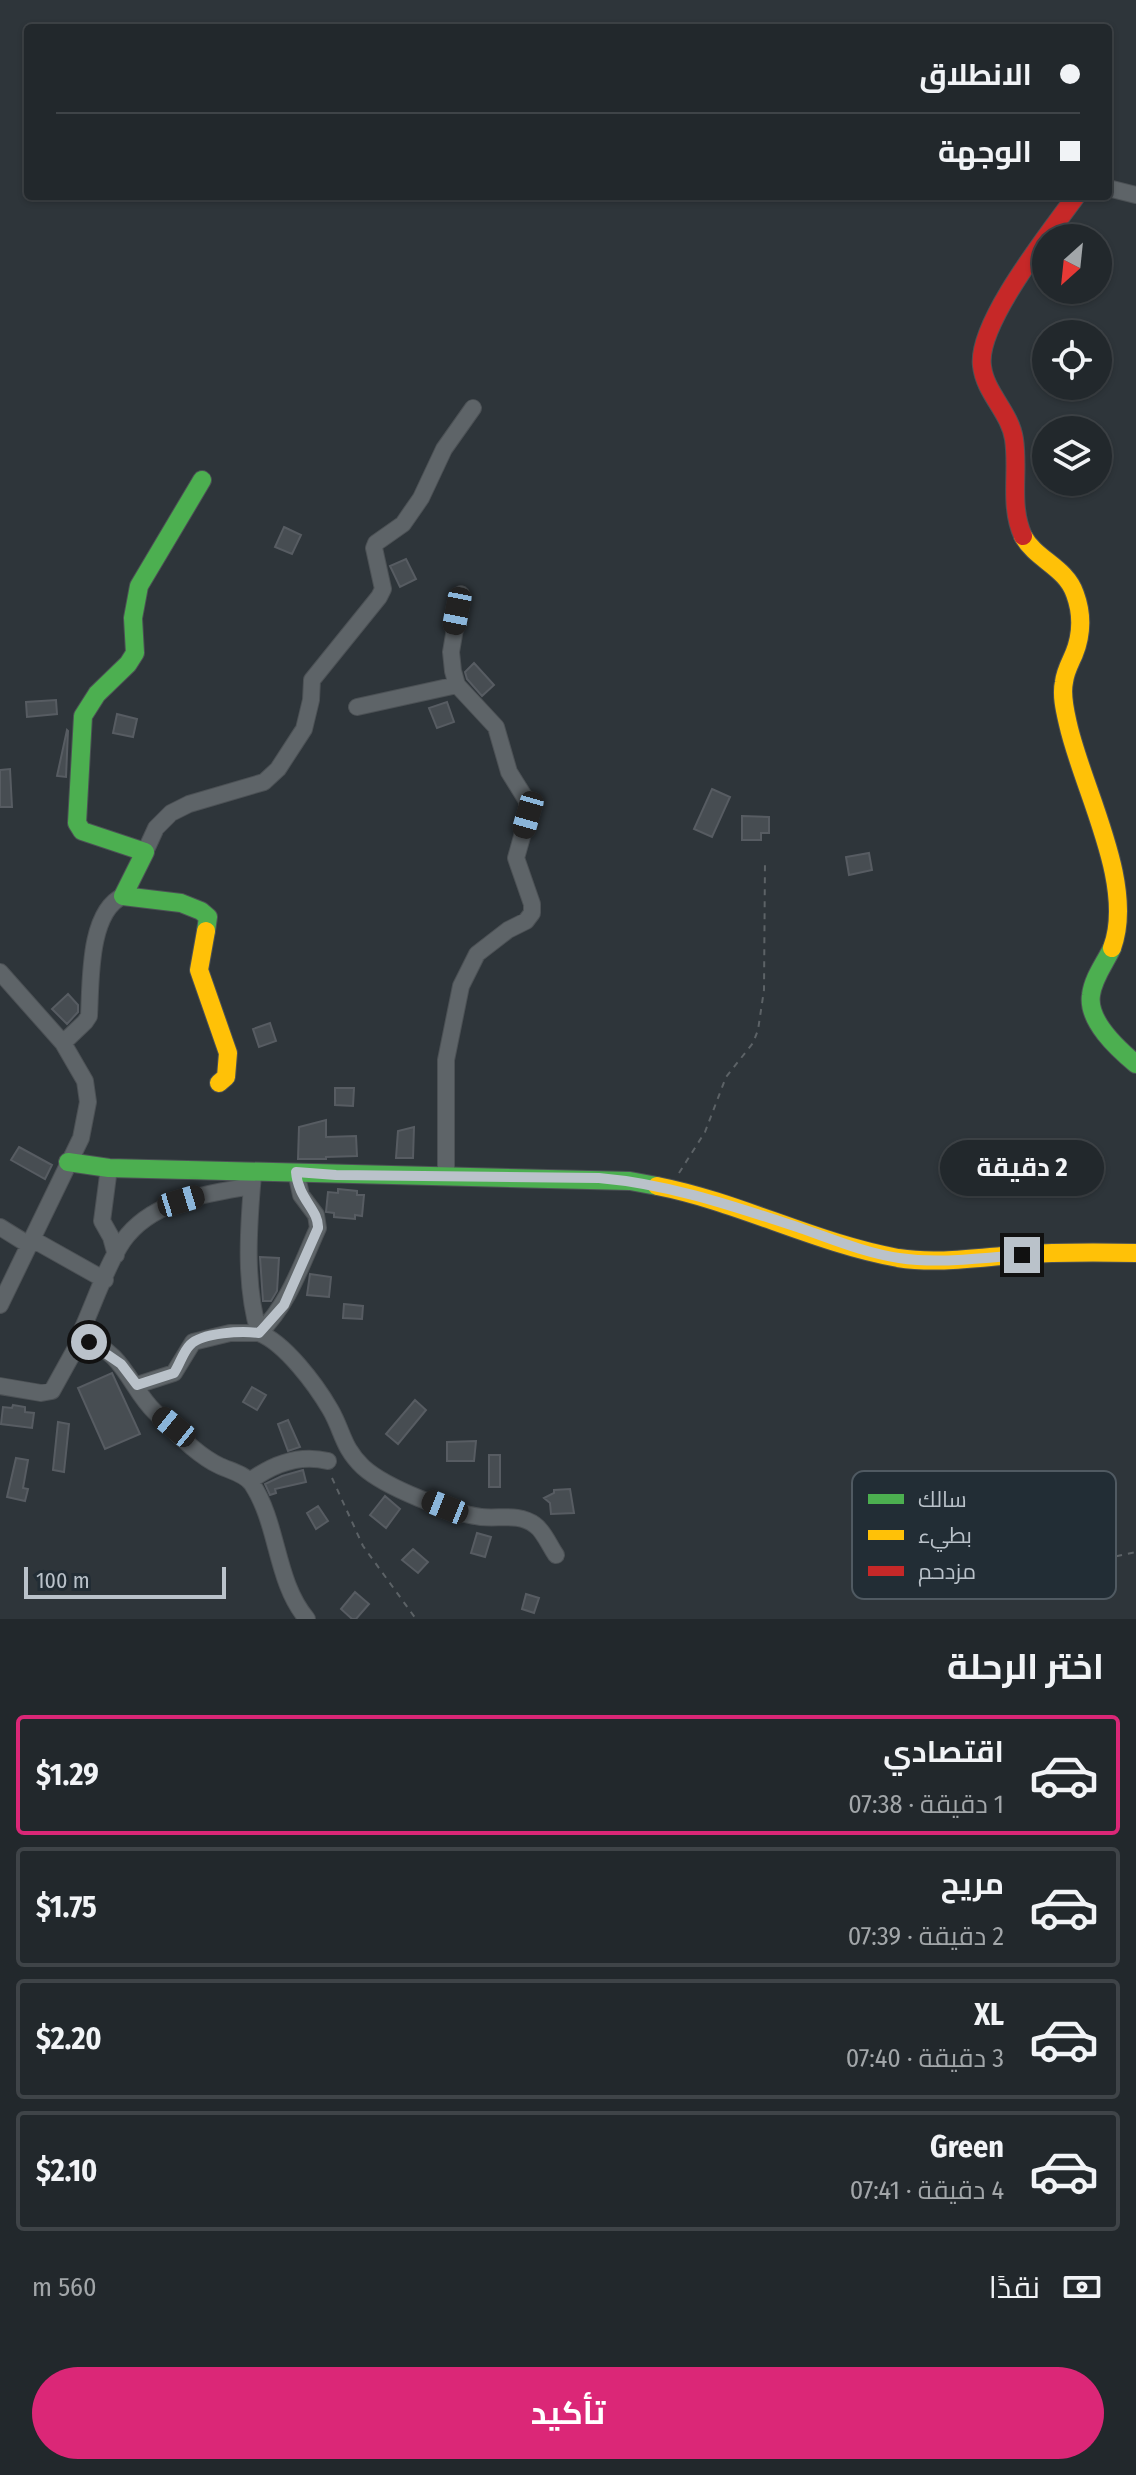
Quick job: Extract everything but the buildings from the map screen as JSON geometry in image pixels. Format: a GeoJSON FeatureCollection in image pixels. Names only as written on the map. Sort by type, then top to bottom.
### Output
{"type":"FeatureCollection","features":[{"type":"Feature","properties":{"kind":"street"},"geometry":{"type":"LineString","coordinates":[[1112,189],[1136,195]]}},
{"type":"Feature","properties":{"kind":"street"},"geometry":{"type":"LineString","coordinates":[[1073,200],[1027,264],[985,339],[980,361],[986,381],[1002,407],[1014,437],[1013,483],[1018,524],[1026,543],[1071,583],[1080,611],[1079,640],[1064,670],[1063,695],[1072,740],[1108,852],[1119,900],[1117,934],[1094,983],[1091,1012],[1136,1064]]}},
{"type":"Feature","properties":{"kind":"street"},"geometry":{"type":"LineString","coordinates":[[123,896],[156,828],[171,813],[189,804],[264,782],[278,769],[304,729],[312,680],[383,589],[374,548],[376,543],[403,524],[421,498],[444,449],[473,408]]}},
{"type":"Feature","properties":{"kind":"street"},"geometry":{"type":"LineString","coordinates":[[145,852],[78,827],[83,716],[97,694],[135,653],[133,618],[139,586],[202,480]]}},
{"type":"Feature","properties":{"kind":"street"},"geometry":{"type":"LineString","coordinates":[[446,1177],[446,1060],[461,986],[477,954],[508,930],[526,921],[532,913],[532,904],[516,858],[528,815],[527,801],[509,772],[496,727],[457,685],[451,652],[461,594]]}},
{"type":"Feature","properties":{"kind":"street"},"geometry":{"type":"LineString","coordinates":[[357,707],[457,685]]}},
{"type":"Feature","properties":{"kind":"street"},"geometry":{"type":"LineString","coordinates":[[63,1043],[89,1016],[92,957],[97,934],[114,900],[123,896],[190,905],[202,909],[208,917],[199,970],[228,1053],[226,1077],[219,1083]]}},
{"type":"Feature","properties":{"kind":"street"},"geometry":{"type":"LineString","coordinates":[[0,972],[63,1043],[85,1081],[88,1102],[85,1125],[0,1305]]}},
{"type":"Feature","properties":{"kind":"street"},"geometry":{"type":"LineString","coordinates":[[68,1162],[109,1168],[252,1178]]}},
{"type":"Feature","properties":{"kind":"street"},"geometry":{"type":"LineString","coordinates":[[109,1168],[102,1221],[116,1255]]}},
{"type":"Feature","properties":{"kind":"street"},"geometry":{"type":"LineString","coordinates":[[259,1333],[284,1305],[318,1228],[316,1215],[301,1195],[296,1172]]}},
{"type":"Feature","properties":{"kind":"street"},"geometry":{"type":"LineString","coordinates":[[307,1619],[294,1598],[272,1531],[250,1481],[201,1455],[154,1411],[137,1385],[111,1356],[83,1340],[81,1332],[122,1242],[160,1210],[252,1178],[296,1172],[599,1178],[669,1187],[723,1202],[866,1251],[900,1258],[934,1261],[1075,1251],[1136,1253]]}},
{"type":"Feature","properties":{"kind":"street"},"geometry":{"type":"LineString","coordinates":[[252,1178],[248,1260],[250,1294],[259,1333]]}},
{"type":"Feature","properties":{"kind":"street"},"geometry":{"type":"LineString","coordinates":[[0,1227],[105,1280]]}},
{"type":"Feature","properties":{"kind":"street"},"geometry":{"type":"LineString","coordinates":[[137,1385],[174,1373],[188,1347],[200,1338],[245,1331],[259,1333],[273,1340],[300,1369],[332,1412],[348,1450],[377,1478],[445,1507],[481,1517],[512,1516],[536,1525],[556,1555]]}},
{"type":"Feature","properties":{"kind":"street"},"geometry":{"type":"LineString","coordinates":[[0,1386],[41,1393],[52,1391],[83,1340]]}},
{"type":"Feature","properties":{"kind":"street"},"geometry":{"type":"LineString","coordinates":[[250,1481],[265,1471],[306,1457],[328,1461]]}},
{"type":"Feature","properties":{"kind":"path"},"geometry":{"type":"LineString","coordinates":[[669,1187],[705,1132],[726,1077],[753,1043],[758,1030],[764,990],[765,860]]}},
{"type":"Feature","properties":{"kind":"path"},"geometry":{"type":"LineString","coordinates":[[328,1461],[333,1483],[363,1546],[416,1619]]}},
{"type":"Feature","properties":{"kind":"path"},"geometry":{"type":"LineString","coordinates":[[1116,1556],[1136,1552]]}},
{"type":"Feature","properties":{"kind":"traffic: fast"},"geometry":{"type":"LineString","coordinates":[[202,480],[139,586],[133,618],[135,653],[97,694],[83,716],[77,823],[82,831],[145,852],[123,896],[181,903],[201,911],[208,917],[206,931]]}},
{"type":"Feature","properties":{"kind":"traffic: fast"},"geometry":{"type":"LineString","coordinates":[[1112,948],[1094,983],[1091,1005],[1105,1034],[1136,1064]]}},
{"type":"Feature","properties":{"kind":"traffic: fast"},"geometry":{"type":"LineString","coordinates":[[68,1162],[109,1168],[630,1181],[657,1186]]}},
{"type":"Feature","properties":{"kind":"traffic: slow"},"geometry":{"type":"LineString","coordinates":[[1023,536],[1065,577],[1079,609],[1079,639],[1065,675],[1063,698],[1075,749],[1112,866],[1118,923],[1112,948]]}},
{"type":"Feature","properties":{"kind":"traffic: slow"},"geometry":{"type":"LineString","coordinates":[[206,931],[199,970],[228,1053],[226,1077],[219,1083]]}},
{"type":"Feature","properties":{"kind":"traffic: slow"},"geometry":{"type":"LineString","coordinates":[[657,1186],[718,1202],[837,1243],[912,1260],[1045,1253],[1136,1253]]}},
{"type":"Feature","properties":{"kind":"traffic: jam"},"geometry":{"type":"LineString","coordinates":[[1023,536],[1016,512],[1012,429],[984,376],[983,348],[1017,278],[1073,200]]}},
{"type":"Feature","properties":{"kind":"route"},"geometry":{"type":"LineString","coordinates":[[89,1342],[121,1364],[137,1385],[174,1373],[188,1347],[200,1338],[245,1331],[259,1333],[275,1319],[284,1305],[318,1228],[316,1215],[301,1195],[296,1172],[630,1181],[693,1193],[866,1251],[900,1258],[934,1261],[1022,1255]]}}]}
